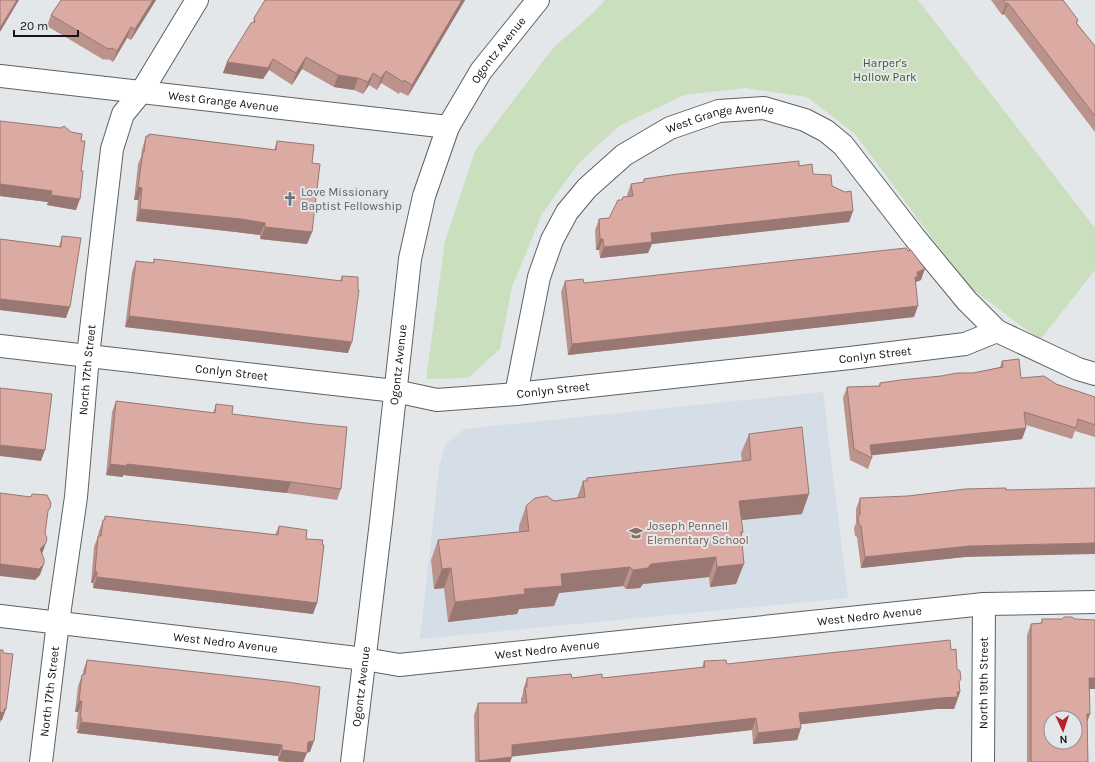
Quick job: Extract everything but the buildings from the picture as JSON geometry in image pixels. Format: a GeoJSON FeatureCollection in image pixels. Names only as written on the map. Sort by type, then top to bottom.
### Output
{"type":"FeatureCollection","features":[{"type":"Feature","properties":{"kind":"street","name":"North 17th Street"},"geometry":{"type":"LineString","coordinates":[[41,762],[58,622],[76,496],[88,356],[112,149],[123,114],[142,91],[197,0]]}},
{"type":"Feature","properties":{"kind":"street","name":"Ogontz Avenue"},"geometry":{"type":"LineString","coordinates":[[352,762],[410,260],[424,196],[448,127],[481,70],[538,0]]}},
{"type":"Feature","properties":{"kind":"street","name":"West Grange Avenue"},"geometry":{"type":"LineString","coordinates":[[0,76],[448,127]]}},
{"type":"Feature","properties":{"kind":"street","name":"West Grange Avenue"},"geometry":{"type":"LineString","coordinates":[[516,394],[539,277],[552,240],[567,212],[587,188],[624,155],[670,128],[719,111],[764,108],[805,120],[826,131],[843,145],[915,238],[967,301],[997,331]]}},
{"type":"Feature","properties":{"kind":"street","name":"Conlyn Street"},"geometry":{"type":"LineString","coordinates":[[0,346],[395,391],[437,400],[516,394],[965,344],[997,331]]}},
{"type":"Feature","properties":{"kind":"street"},"geometry":{"type":"LineString","coordinates":[[997,331],[1078,369],[1095,374]]}},
{"type":"Feature","properties":{"kind":"street","name":"West Nedro Avenue"},"geometry":{"type":"LineString","coordinates":[[0,616],[364,659],[399,665],[984,604],[1095,602]]}},
{"type":"Feature","properties":{"kind":"street","name":"North 19th Street"},"geometry":{"type":"LineString","coordinates":[[983,762],[984,604]]}},
{"type":"Feature","properties":{"kind":"shaded area","name":"Joseph Pennell Elementary School"},"geometry":{"type":"Polygon","coordinates":[[[823,392],[848,598],[420,639],[439,468],[445,445],[464,429],[823,392]]]}},
{"type":"Feature","properties":{"kind":"green space","name":"Harper's Hollow Park"},"geometry":{"type":"Polygon","coordinates":[[[605,0],[918,0],[1095,228],[1095,270],[1040,340],[967,285],[855,134],[807,97],[745,88],[684,95],[619,126],[579,163],[542,214],[512,287],[500,349],[468,378],[426,379],[445,241],[475,151],[553,48],[593,13],[605,0]]]}},
{"type":"Feature","properties":{"kind":"place","name":"Love Missionary Baptist Fellowship"},"geometry":{"type":"Point","coordinates":[290,199]}},
{"type":"Feature","properties":{"kind":"place","name":"Joseph Pennell Elementary School"},"geometry":{"type":"Point","coordinates":[636,533]}}]}
